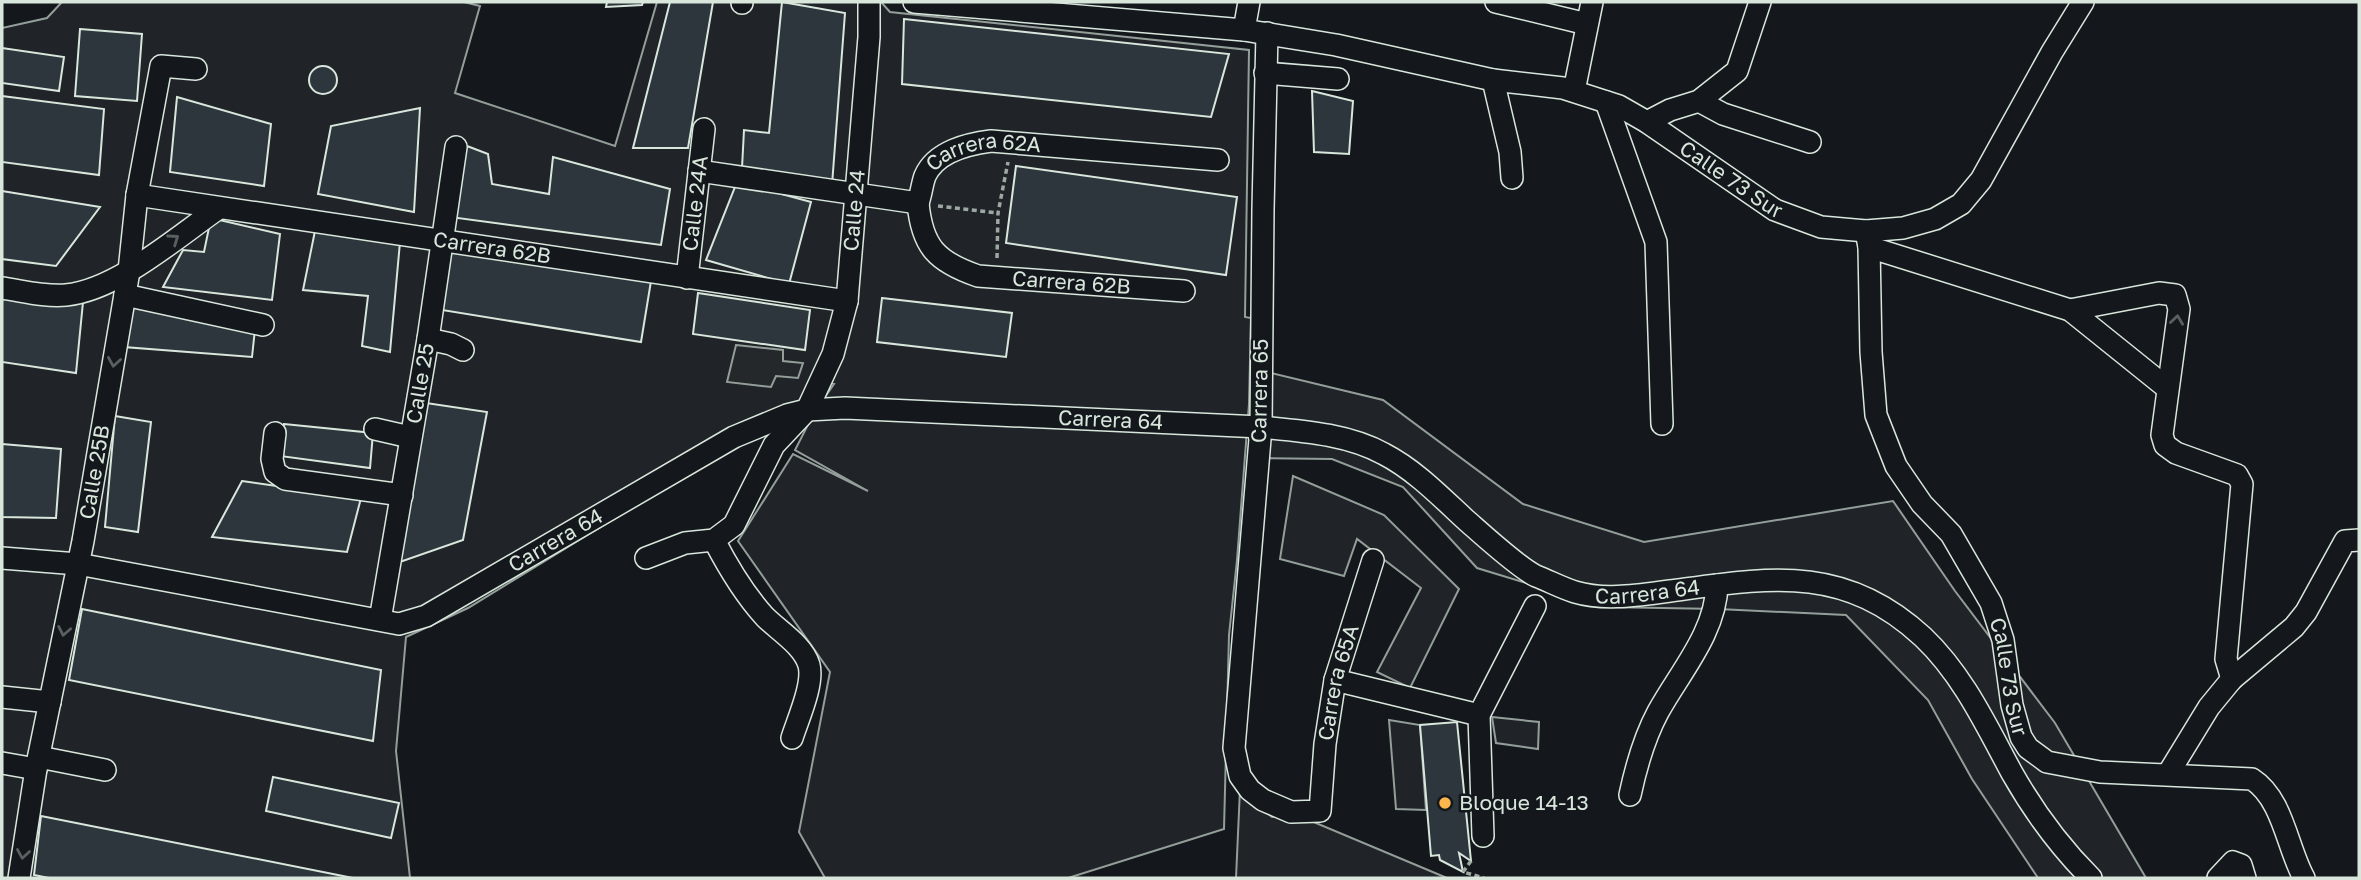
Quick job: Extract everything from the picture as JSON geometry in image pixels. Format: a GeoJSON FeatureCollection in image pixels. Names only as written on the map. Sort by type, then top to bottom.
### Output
{"type":"FeatureCollection","features":[{"type":"Feature","properties":{"kind":"street","name":"Calle 24"},"geometry":{"type":"LineString","coordinates":[[714,540],[734,525],[774,445],[807,410],[833,354],[847,301],[869,37],[869,2]]}},
{"type":"Feature","properties":{"kind":"street","name":"Calle 73 Sur"},"geometry":{"type":"LineString","coordinates":[[914,2],[1153,11],[1336,45],[1493,80],[1574,91],[1606,102],[1647,122],[1775,210],[1821,227],[1868,239],[1871,352],[1876,415],[1896,467],[1922,504],[1951,534],[1991,603],[2003,640],[2012,705],[2021,737],[2028,748],[2047,762],[2101,772],[2252,779],[2261,785],[2277,812],[2304,878]]}},
{"type":"Feature","properties":{"kind":"street"},"geometry":{"type":"LineString","coordinates":[[1244,30],[1249,2]]}},
{"type":"Feature","properties":{"kind":"street"},"geometry":{"type":"LineString","coordinates":[[1496,2],[1587,24]]}},
{"type":"Feature","properties":{"kind":"street"},"geometry":{"type":"LineString","coordinates":[[1574,91],[1592,2]]}},
{"type":"Feature","properties":{"kind":"street"},"geometry":{"type":"LineString","coordinates":[[1868,239],[1935,219],[1961,204],[1981,180],[2083,2]]}},
{"type":"Feature","properties":{"kind":"street"},"geometry":{"type":"LineString","coordinates":[[1647,122],[1670,110],[1699,101],[1737,71],[1763,5]]}},
{"type":"Feature","properties":{"kind":"street","name":"Carrera 65"},"geometry":{"type":"LineString","coordinates":[[1267,33],[1261,428],[1234,748],[1240,776],[1250,790],[1263,800],[1291,812],[1320,811]]}},
{"type":"Feature","properties":{"kind":"street","name":"Calle 25B"},"geometry":{"type":"LineString","coordinates":[[19,878],[38,763],[78,564],[129,271],[137,195],[161,66],[196,69]]}},
{"type":"Feature","properties":{"kind":"street"},"geometry":{"type":"LineString","coordinates":[[1265,73],[1338,79]]}},
{"type":"Feature","properties":{"kind":"street"},"geometry":{"type":"LineString","coordinates":[[1493,80],[1510,152],[1512,178]]}},
{"type":"Feature","properties":{"kind":"street"},"geometry":{"type":"LineString","coordinates":[[1699,101],[1723,114],[1810,142]]}},
{"type":"Feature","properties":{"kind":"street"},"geometry":{"type":"LineString","coordinates":[[1606,102],[1656,242],[1662,424]]}},
{"type":"Feature","properties":{"kind":"street","name":"Calle 24A"},"geometry":{"type":"LineString","coordinates":[[687,278],[704,129]]}},
{"type":"Feature","properties":{"kind":"street","name":"Carrera 62A"},"geometry":{"type":"LineString","coordinates":[[699,171],[926,204],[926,174],[944,156],[964,145],[991,141],[1218,160]]}},
{"type":"Feature","properties":{"kind":"street","name":"Calle 25"},"geometry":{"type":"LineString","coordinates":[[380,620],[444,240],[456,147]]}},
{"type":"Feature","properties":{"kind":"street","name":"Carrera 62B"},"geometry":{"type":"LineString","coordinates":[[137,195],[847,301]]}},
{"type":"Feature","properties":{"kind":"street","name":"Carrera 62B"},"geometry":{"type":"LineString","coordinates":[[926,204],[920,228],[930,247],[953,267],[978,276],[1184,291]]}},
{"type":"Feature","properties":{"kind":"street"},"geometry":{"type":"LineString","coordinates":[[2,288],[45,295],[67,295],[96,288],[129,271],[219,208]]}},
{"type":"Feature","properties":{"kind":"street"},"geometry":{"type":"LineString","coordinates":[[1868,239],[2070,310],[2167,388]]}},
{"type":"Feature","properties":{"kind":"street"},"geometry":{"type":"LineString","coordinates":[[2070,310],[2160,293],[2175,295],[2179,309],[2162,435],[2165,445],[2176,453],[2237,475],[2242,484],[2226,659],[2232,679]]}},
{"type":"Feature","properties":{"kind":"street"},"geometry":{"type":"LineString","coordinates":[[125,295],[263,325]]}},
{"type":"Feature","properties":{"kind":"street"},"geometry":{"type":"LineString","coordinates":[[428,339],[463,349]]}},
{"type":"Feature","properties":{"kind":"street","name":"Carrera 64"},"geometry":{"type":"LineString","coordinates":[[2,558],[78,564],[399,624],[426,616],[734,437],[770,421],[807,410],[859,409],[1261,428],[1343,439],[1384,453],[1417,475],[1532,574],[1576,593],[1625,597],[1717,585],[1814,580],[1847,589],[1882,606],[1922,636],[1954,671],[1986,720],[2013,775],[2037,813],[2089,876]]}},
{"type":"Feature","properties":{"kind":"street"},"geometry":{"type":"LineString","coordinates":[[375,429],[410,437]]}},
{"type":"Feature","properties":{"kind":"street"},"geometry":{"type":"LineString","coordinates":[[275,433],[272,459],[275,472],[285,479],[402,495]]}},
{"type":"Feature","properties":{"kind":"street"},"geometry":{"type":"LineString","coordinates":[[646,558],[685,543],[714,540],[733,575],[765,617],[795,645],[808,664],[810,680],[792,738]]}},
{"type":"Feature","properties":{"kind":"street"},"geometry":{"type":"LineString","coordinates":[[2168,774],[2209,707],[2232,679],[2294,627],[2306,612],[2345,541],[2359,540]]}},
{"type":"Feature","properties":{"kind":"street","name":"Carrera 65A"},"geometry":{"type":"LineString","coordinates":[[1320,811],[1325,744],[1335,680],[1373,560]]}},
{"type":"Feature","properties":{"kind":"street"},"geometry":{"type":"LineString","coordinates":[[1630,795],[1637,762],[1656,715],[1710,624],[1716,606],[1717,585]]}},
{"type":"Feature","properties":{"kind":"street"},"geometry":{"type":"LineString","coordinates":[[1483,836],[1479,715],[1535,606]]}},
{"type":"Feature","properties":{"kind":"street"},"geometry":{"type":"LineString","coordinates":[[1335,680],[1479,715]]}},
{"type":"Feature","properties":{"kind":"street"},"geometry":{"type":"LineString","coordinates":[[2,697],[50,702]]}},
{"type":"Feature","properties":{"kind":"street"},"geometry":{"type":"LineString","coordinates":[[2,763],[38,763],[106,770]]}},
{"type":"Feature","properties":{"kind":"street"},"geometry":{"type":"LineString","coordinates":[[2218,878],[2233,862],[2241,865],[2245,878]]}},
{"type":"Feature","properties":{"kind":"path"},"geometry":{"type":"LineString","coordinates":[[998,278],[998,213],[1013,143]]}},
{"type":"Feature","properties":{"kind":"path"},"geometry":{"type":"LineString","coordinates":[[926,204],[998,213]]}},
{"type":"Feature","properties":{"kind":"path"},"geometry":{"type":"LineString","coordinates":[[1471,861],[1463,872],[1484,878]]}},
{"type":"Feature","properties":{"kind":"shaded area"},"geometry":{"type":"Polygon","coordinates":[[[62,2],[464,2],[480,6],[455,93],[615,146],[657,2],[881,2],[890,12],[1249,50],[1245,317],[1251,318],[1249,404],[1229,635],[1224,829],[1068,878],[825,878],[799,832],[830,672],[738,541],[793,454],[868,491],[795,450],[814,413],[834,384],[820,382],[790,441],[754,433],[468,608],[406,637],[396,751],[410,878],[2,878],[2,28],[47,18],[62,2]]]}},
{"type":"Feature","properties":{"kind":"shaded area"},"geometry":{"type":"Polygon","coordinates":[[[736,345],[783,350],[783,361],[803,363],[798,378],[776,376],[771,387],[727,382],[736,345]]]}},
{"type":"Feature","properties":{"kind":"shaded area"},"geometry":{"type":"Polygon","coordinates":[[[1254,369],[1383,400],[1523,504],[1644,542],[1893,501],[1955,591],[2055,723],[2146,878],[2038,878],[1972,779],[1928,700],[1846,615],[1605,607],[1477,568],[1403,487],[1332,459],[1249,458],[1254,369]]]}},
{"type":"Feature","properties":{"kind":"shaded area"},"geometry":{"type":"Polygon","coordinates":[[[1293,476],[1384,515],[1459,589],[1410,688],[1377,672],[1421,588],[1357,539],[1344,576],[1280,559],[1293,476]]]}},
{"type":"Feature","properties":{"kind":"shaded area"},"geometry":{"type":"Polygon","coordinates":[[[1492,717],[1539,722],[1538,749],[1496,743],[1492,717]]]}},
{"type":"Feature","properties":{"kind":"shaded area"},"geometry":{"type":"Polygon","coordinates":[[[1389,720],[1420,725],[1426,810],[1396,809],[1389,720]]]}},
{"type":"Feature","properties":{"kind":"shaded area"},"geometry":{"type":"Polygon","coordinates":[[[1240,789],[1272,817],[1297,815],[1447,878],[1236,878],[1240,789]]]}},
{"type":"Feature","properties":{"kind":"building"},"geometry":{"type":"Polygon","coordinates":[[[607,2],[643,2],[642,5],[606,7],[607,2]]]}},
{"type":"Feature","properties":{"kind":"building"},"geometry":{"type":"Polygon","coordinates":[[[670,2],[713,2],[688,148],[633,148],[670,2]]]}},
{"type":"Feature","properties":{"kind":"building"},"geometry":{"type":"Polygon","coordinates":[[[782,2],[845,13],[832,185],[742,168],[744,130],[769,133],[782,2]]]}},
{"type":"Feature","properties":{"kind":"building"},"geometry":{"type":"Polygon","coordinates":[[[904,19],[1229,54],[1211,117],[902,84],[904,19]]]}},
{"type":"Feature","properties":{"kind":"building"},"geometry":{"type":"Polygon","coordinates":[[[80,29],[142,34],[137,101],[75,96],[80,29]]]}},
{"type":"Feature","properties":{"kind":"building"},"geometry":{"type":"Polygon","coordinates":[[[2,48],[64,57],[59,91],[2,83],[2,48]]]}},
{"type":"Feature","properties":{"kind":"building"},"geometry":{"type":"Polygon","coordinates":[[[323,66],[333,70],[337,80],[333,90],[323,94],[313,90],[309,80],[313,70],[323,66]]]}},
{"type":"Feature","properties":{"kind":"building"},"geometry":{"type":"Polygon","coordinates":[[[1312,91],[1353,101],[1349,154],[1314,152],[1312,91]]]}},
{"type":"Feature","properties":{"kind":"building"},"geometry":{"type":"Polygon","coordinates":[[[2,96],[104,109],[99,175],[2,162],[2,96]]]}},
{"type":"Feature","properties":{"kind":"building"},"geometry":{"type":"Polygon","coordinates":[[[177,97],[271,124],[264,186],[170,172],[177,97]]]}},
{"type":"Feature","properties":{"kind":"building"},"geometry":{"type":"Polygon","coordinates":[[[420,108],[414,212],[318,194],[331,126],[420,108]]]}},
{"type":"Feature","properties":{"kind":"building"},"geometry":{"type":"Polygon","coordinates":[[[467,146],[488,154],[492,184],[549,194],[553,157],[670,189],[661,245],[450,217],[467,146]]]}},
{"type":"Feature","properties":{"kind":"building"},"geometry":{"type":"Polygon","coordinates":[[[1016,166],[1237,197],[1226,275],[1006,243],[1016,166]]]}},
{"type":"Feature","properties":{"kind":"building"},"geometry":{"type":"Polygon","coordinates":[[[737,182],[811,202],[789,284],[706,260],[737,182]]]}},
{"type":"Feature","properties":{"kind":"building"},"geometry":{"type":"Polygon","coordinates":[[[2,191],[100,207],[56,266],[2,259],[2,191]]]}},
{"type":"Feature","properties":{"kind":"building"},"geometry":{"type":"Polygon","coordinates":[[[211,218],[280,234],[272,300],[163,287],[183,250],[204,252],[211,218]]]}},
{"type":"Feature","properties":{"kind":"building"},"geometry":{"type":"Polygon","coordinates":[[[316,226],[400,242],[390,352],[362,346],[368,296],[303,290],[316,226]]]}},
{"type":"Feature","properties":{"kind":"building"},"geometry":{"type":"Polygon","coordinates":[[[450,245],[652,275],[641,342],[442,310],[450,245]]]}},
{"type":"Feature","properties":{"kind":"building"},"geometry":{"type":"Polygon","coordinates":[[[2,290],[83,302],[76,373],[2,362],[2,290]]]}},
{"type":"Feature","properties":{"kind":"building"},"geometry":{"type":"Polygon","coordinates":[[[698,293],[810,310],[805,350],[693,334],[698,293]]]}},
{"type":"Feature","properties":{"kind":"building"},"geometry":{"type":"Polygon","coordinates":[[[882,298],[1012,313],[1006,357],[877,342],[882,298]]]}},
{"type":"Feature","properties":{"kind":"building"},"geometry":{"type":"Polygon","coordinates":[[[132,301],[255,329],[252,357],[124,347],[132,301]]]}},
{"type":"Feature","properties":{"kind":"building"},"geometry":{"type":"Polygon","coordinates":[[[426,403],[487,412],[463,540],[397,563],[426,403]]]}},
{"type":"Feature","properties":{"kind":"building"},"geometry":{"type":"Polygon","coordinates":[[[115,416],[151,422],[138,532],[105,527],[115,416]]]}},
{"type":"Feature","properties":{"kind":"building"},"geometry":{"type":"Polygon","coordinates":[[[284,424],[373,433],[370,468],[280,456],[284,424]]]}},
{"type":"Feature","properties":{"kind":"building"},"geometry":{"type":"Polygon","coordinates":[[[2,444],[61,449],[56,518],[2,517],[2,444]]]}},
{"type":"Feature","properties":{"kind":"building"},"geometry":{"type":"Polygon","coordinates":[[[242,481],[361,498],[347,552],[212,537],[242,481]]]}},
{"type":"Feature","properties":{"kind":"building"},"geometry":{"type":"Polygon","coordinates":[[[82,609],[381,670],[373,741],[69,680],[82,609]]]}},
{"type":"Feature","properties":{"kind":"building","name":"Bloque 14-13"},"geometry":{"type":"Polygon","coordinates":[[[1457,722],[1471,861],[1459,853],[1463,872],[1440,860],[1439,855],[1431,856],[1420,725],[1457,722]]]}},
{"type":"Feature","properties":{"kind":"building"},"geometry":{"type":"Polygon","coordinates":[[[273,777],[399,803],[391,838],[266,811],[273,777]]]}},
{"type":"Feature","properties":{"kind":"building"},"geometry":{"type":"Polygon","coordinates":[[[41,816],[353,878],[49,878],[34,875],[41,816]]]}},
{"type":"Feature","properties":{"kind":"place","name":"Bloque 14-13"},"geometry":{"type":"Point","coordinates":[1445,803]}}]}
